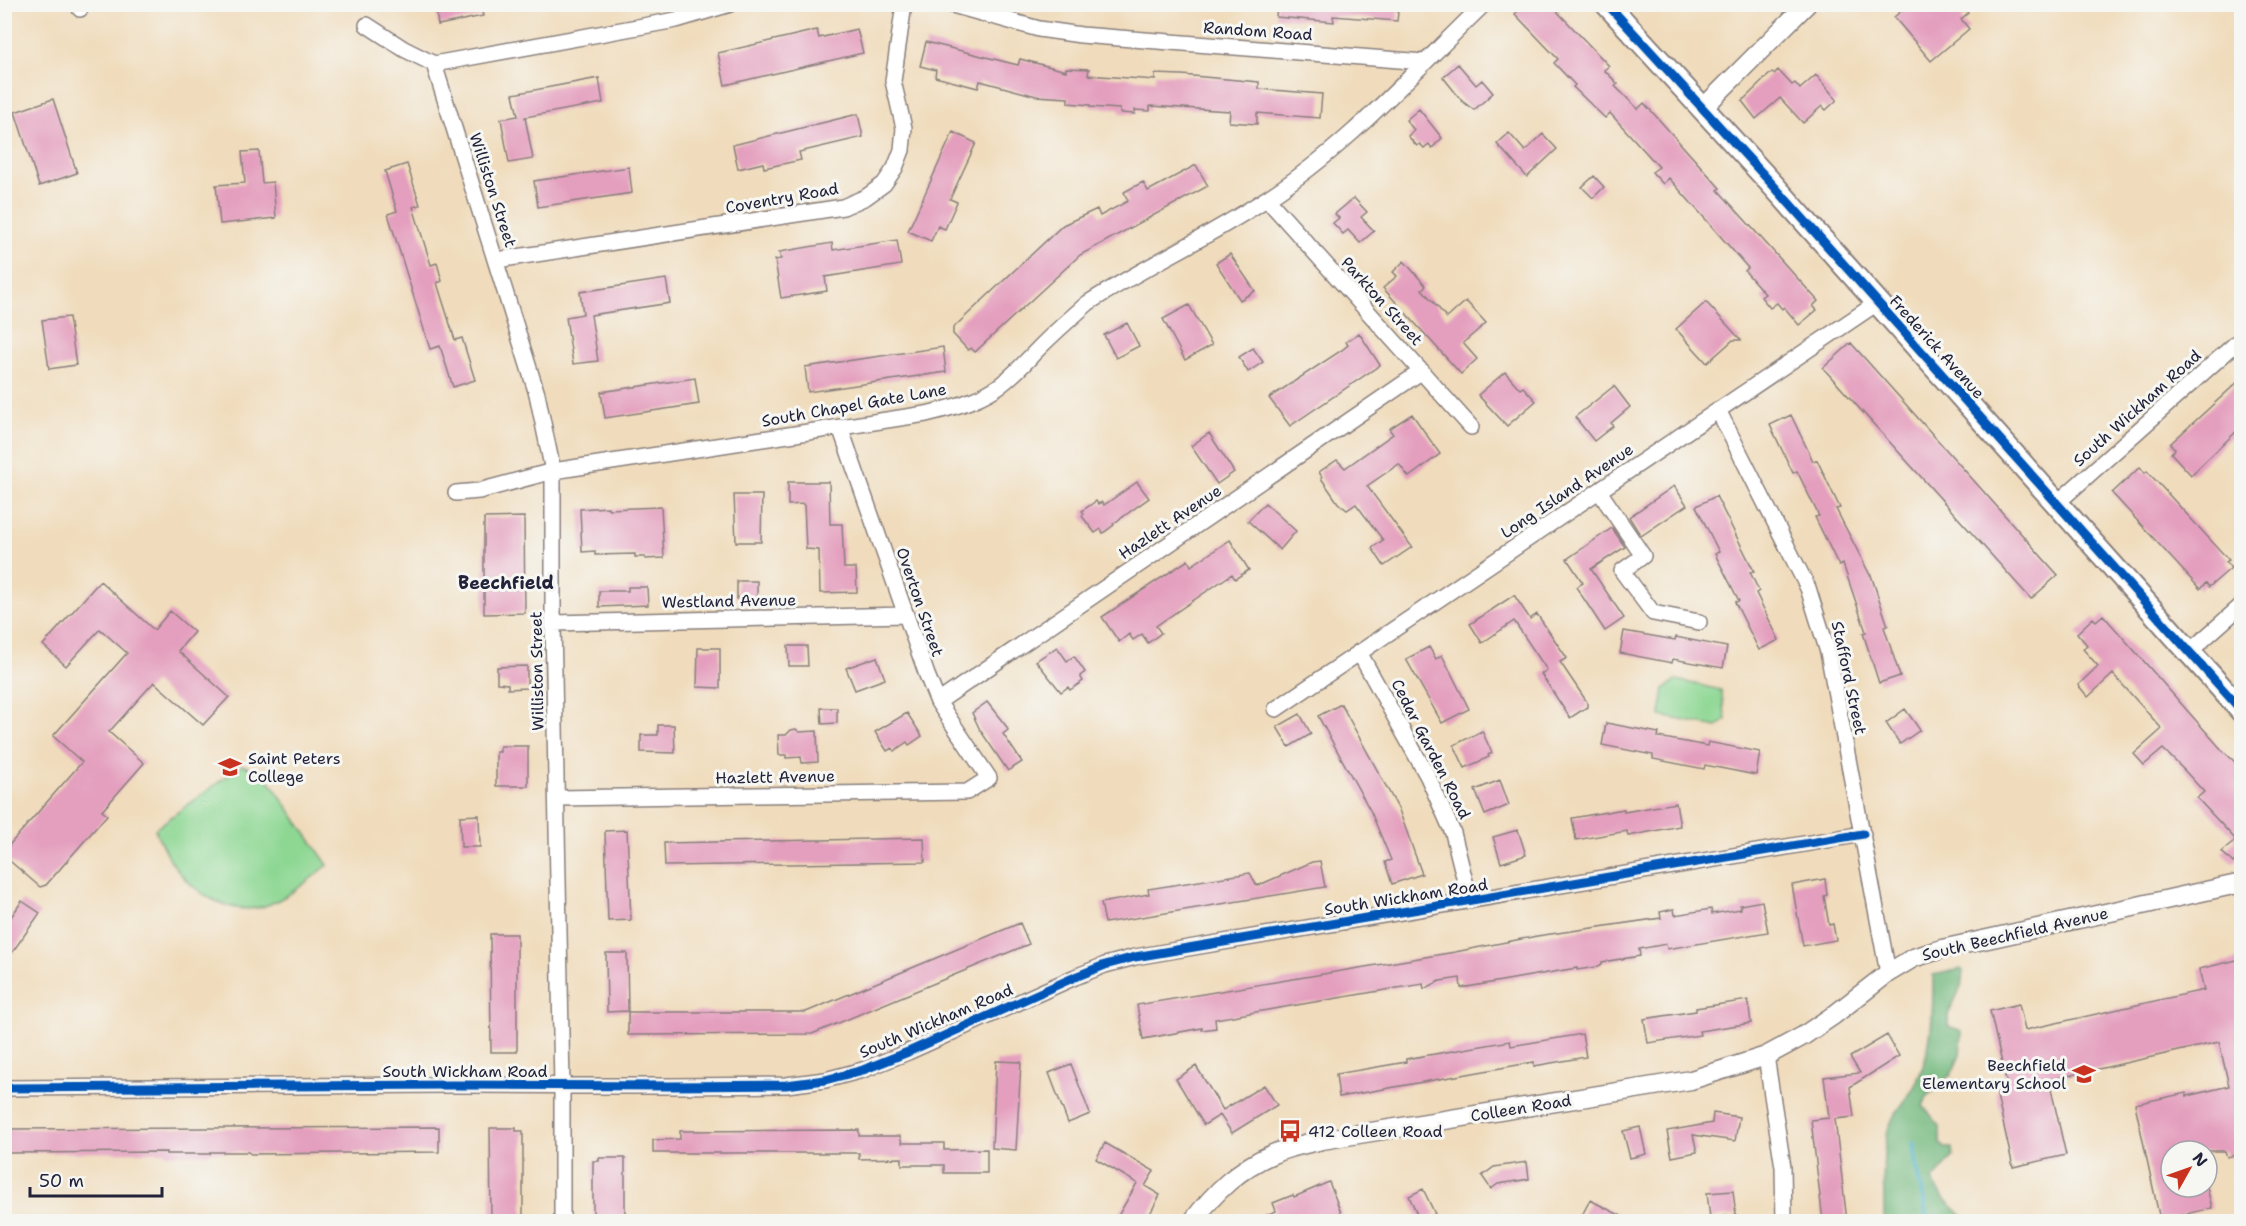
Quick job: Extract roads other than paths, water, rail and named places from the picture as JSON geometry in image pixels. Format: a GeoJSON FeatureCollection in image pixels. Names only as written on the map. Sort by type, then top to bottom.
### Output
{"type":"FeatureCollection","features":[{"type":"Feature","properties":{"kind":"main road","name":"Frederick Avenue"},"geometry":{"type":"LineString","coordinates":[[1607,4],[2241,711]]}},
{"type":"Feature","properties":{"kind":"street"},"geometry":{"type":"LineString","coordinates":[[367,25],[404,49],[434,64],[676,20],[730,4]]}},
{"type":"Feature","properties":{"kind":"street","name":"Coventry Road"},"geometry":{"type":"LineString","coordinates":[[497,260],[843,207],[866,197],[884,184],[895,168],[902,150],[904,128],[893,81],[904,4]]}},
{"type":"Feature","properties":{"kind":"street","name":"Random Road"},"geometry":{"type":"LineString","coordinates":[[949,4],[1039,30],[1424,62]]}},
{"type":"Feature","properties":{"kind":"street","name":"South Chapel Gate Lane"},"geometry":{"type":"LineString","coordinates":[[456,493],[479,491],[553,471],[926,414],[972,400],[996,388],[1014,374],[1066,322],[1089,303],[1267,199],[1347,136],[1484,4]]}},
{"type":"Feature","properties":{"kind":"street"},"geometry":{"type":"LineString","coordinates":[[1702,108],[1807,4]]}},
{"type":"Feature","properties":{"kind":"street","name":"Williston Street"},"geometry":{"type":"LineString","coordinates":[[434,64],[537,394],[553,471],[553,622],[562,1086],[562,1221]]}},
{"type":"Feature","properties":{"kind":"street","name":"Parkton Street"},"geometry":{"type":"LineString","coordinates":[[1267,199],[1471,427]]}},
{"type":"Feature","properties":{"kind":"street","name":"Long Island Avenue"},"geometry":{"type":"LineString","coordinates":[[1276,709],[1877,303]]}},
{"type":"Feature","properties":{"kind":"street","name":"South Wickham Road"},"geometry":{"type":"LineString","coordinates":[[2056,504],[2241,338]]}},
{"type":"Feature","properties":{"kind":"street","name":"Hazlett Avenue"},"geometry":{"type":"LineString","coordinates":[[938,702],[1422,371]]}},
{"type":"Feature","properties":{"kind":"street","name":"Stafford Street"},"geometry":{"type":"LineString","coordinates":[[1718,410],[1808,588],[1819,621],[1828,652],[1888,973]]}},
{"type":"Feature","properties":{"kind":"street","name":"Overton Street"},"geometry":{"type":"LineString","coordinates":[[840,427],[938,702],[989,778]]}},
{"type":"Feature","properties":{"kind":"street"},"geometry":{"type":"LineString","coordinates":[[1599,491],[1643,556],[1622,571],[1653,613],[1699,622]]}},
{"type":"Feature","properties":{"kind":"street"},"geometry":{"type":"LineString","coordinates":[[2188,653],[2241,605]]}},
{"type":"Feature","properties":{"kind":"street","name":"Westland Avenue"},"geometry":{"type":"LineString","coordinates":[[553,622],[906,615]]}},
{"type":"Feature","properties":{"kind":"street","name":"Cedar Garden Road"},"geometry":{"type":"LineString","coordinates":[[1359,652],[1423,768],[1453,833],[1470,902]]}},
{"type":"Feature","properties":{"kind":"street","name":"Hazlett Avenue"},"geometry":{"type":"LineString","coordinates":[[557,798],[967,792],[989,778]]}},
{"type":"Feature","properties":{"kind":"street","name":"South Wickham Road"},"geometry":{"type":"LineString","coordinates":[[4,1088],[786,1085],[825,1080],[863,1070],[1105,965],[1135,957],[1863,834]]}},
{"type":"Feature","properties":{"kind":"street","name":"South Beechfield Avenue"},"geometry":{"type":"LineString","coordinates":[[1766,1056],[1803,1036],[1888,973],[1913,958],[1942,949],[2241,883]]}},
{"type":"Feature","properties":{"kind":"street"},"geometry":{"type":"LineString","coordinates":[[1766,1056],[1783,1167],[1784,1221]]}},
{"type":"Feature","properties":{"kind":"street","name":"Colleen Road"},"geometry":{"type":"LineString","coordinates":[[1192,1221],[1217,1192],[1235,1176],[1274,1153],[1322,1140],[1691,1080],[1766,1056]]}},
{"type":"Feature","properties":{"kind":"waterway"},"geometry":{"type":"LineString","coordinates":[[1914,1144],[1928,1222]]}},
{"type":"Feature","properties":{"kind":"place","name":"Saint Peters College"},"geometry":{"type":"Point","coordinates":[230,767]}},
{"type":"Feature","properties":{"kind":"place","name":"Beechfield Elementary School"},"geometry":{"type":"Point","coordinates":[2084,1074]}},
{"type":"Feature","properties":{"kind":"place","name":"412 Colleen Road"},"geometry":{"type":"Point","coordinates":[1290,1131]}},
{"type":"Feature","properties":{"kind":"district","name":"Beechfield"},"geometry":{"type":"Point","coordinates":[506,583]}}]}
